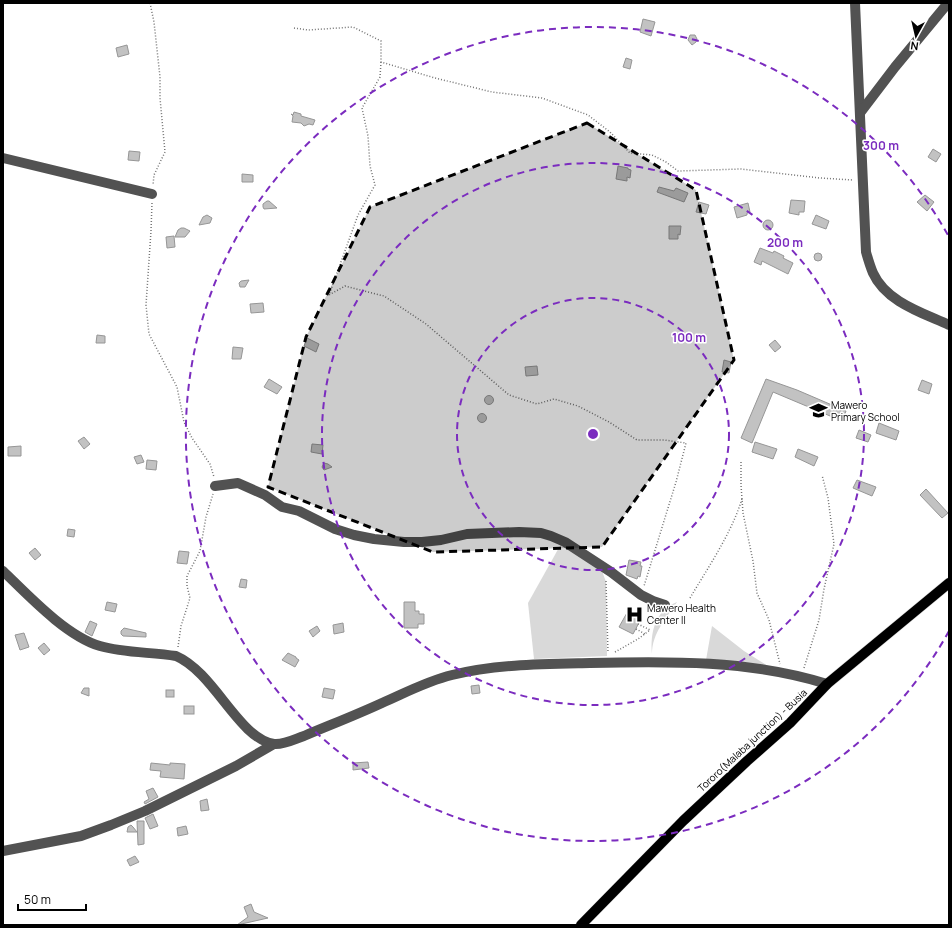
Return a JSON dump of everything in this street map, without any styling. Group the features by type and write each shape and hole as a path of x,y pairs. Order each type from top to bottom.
{"main road":[{"name":"Tororo(Malaba junction) - Busia","path":"581,925 683,822 747,761 790,723 827,684 949,582"}],"street":[{"path":"855,3 866,252 873,274 885,290 906,306 949,325"},
{"path":"860,113 895,66 948,3"},
{"path":"3,158 152,194"},
{"path":"215,486 238,483 265,495 282,507 299,511 335,529 374,539 422,542 441,540 467,534 519,532 541,533 565,542 602,566 641,595 665,605"},
{"path":"3,571 46,611 66,627 91,643 114,648 178,657 206,678 230,709 254,734 262,740 274,744"},
{"path":"3,851 81,836 111,825 145,811 236,766 274,744 283,743 304,736 429,682 451,675 498,667 548,664 599,662 692,663 783,673 827,684"}],"path":[{"path":"150,3 154,22 160,77 164,152 154,175 146,305 150,334 177,387 184,422 192,438 210,464 215,482 206,517 200,551 187,576 187,586 190,598 181,626 178,644 178,657"},
{"path":"294,28 308,30 353,28 381,41 380,78 362,108 368,136 370,166 375,185 358,215 329,295 345,286 384,296 426,324 509,395 537,404 554,399 578,406 609,422 637,440 664,440 686,443 676,482 641,595"},
{"path":"381,62 435,78 492,92 542,98 588,115 610,132 630,153 652,155 666,162 678,171 741,169 820,178 863,181"},
{"path":"742,462 742,498 757,593 769,620 783,673"},
{"path":"801,677 819,620 834,544 828,498 822,475"},
{"path":"690,598 737,516 742,498"},
{"path":"599,662 609,656 607,583 602,566"},
{"path":"615,652 650,630 638,624"},
{"path":"636,629 645,634"}],"highlighted area":[{"path":"587,123 696,190 734,360 602,547 433,552 268,487 306,337 370,207"}],"shaded area":[{"path":"561,544 601,568 606,582 607,656 534,659 528,603"},
{"path":"677,602 664,620 654,639 652,654 653,630 659,616"},
{"path":"712,626 744,651 773,669 706,660"}],"building":[{"path":"643,19 655,22 651,36 640,32"},
{"path":"690,35 695,35 697,39 692,45 688,40"},
{"path":"127,45 129,54 118,57 116,48"},
{"path":"626,58 632,60 630,69 623,67"},
{"path":"294,112 301,114 301,116 315,120 313,125 309,124 304,126 301,123 292,122 293,116 291,114 293,115"},
{"path":"933,149 941,154 936,162 928,157"},
{"path":"129,151 140,152 139,161 128,160"},
{"path":"618,166 631,170 630,178 627,177 627,181 616,179"},
{"path":"242,174 253,175 253,182 242,182"},
{"path":"659,187 674,191 676,188 688,193 684,202 657,192"},
{"path":"925,195 934,202 927,211 917,202"},
{"path":"791,200 805,201 804,212 799,212 799,215 789,213"},
{"path":"267,201 277,208 264,209 263,204"},
{"path":"699,202 709,205 706,214 696,212"},
{"path":"748,203 750,212 747,213 747,215 737,218 734,207"},
{"path":"207,215 212,218 210,223 199,225 203,217"},
{"path":"816,215 829,221 826,229 812,224"},
{"path":"768,220 773,225 768,230 763,225"},
{"path":"669,226 681,226 678,239 669,239"},
{"path":"181,228 190,231 185,237 175,237 178,230"},
{"path":"174,236 175,247 167,248 166,237"},
{"path":"760,248 773,253 774,251 793,263 788,274 762,261 761,265 754,262"},
{"path":"816,253 820,253 822,257 820,261 816,261 814,259 814,255"},
{"path":"249,280 245,287 240,287 239,283 241,281"},
{"path":"263,303 264,312 251,313 250,304"},
{"path":"97,335 105,336 105,343 96,343"},
{"path":"307,338 319,344 316,352 304,346"},
{"path":"775,340 781,347 775,352 769,345"},
{"path":"233,347 243,348 241,359 232,359"},
{"path":"724,360 731,362 729,373 722,372"},
{"path":"537,366 538,375 526,376 525,367"},
{"path":"269,379 282,387 277,394 264,387"},
{"path":"766,379 797,390 846,411 842,421 773,392 752,443 741,438"},
{"path":"922,380 932,384 929,394 918,390"},
{"path":"487,396 491,396 493,400 491,404 487,404 485,402 485,398"},
{"path":"482,413 487,418 482,423 477,418"},
{"path":"879,423 899,431 896,440 876,433"},
{"path":"859,430 871,435 868,442 856,438"},
{"path":"84,437 90,444 84,449 78,441"},
{"path":"755,442 777,449 773,459 752,452"},
{"path":"312,444 323,445 322,454 311,452"},
{"path":"21,446 21,456 8,456 8,447"},
{"path":"798,449 818,457 814,466 795,457"},
{"path":"141,455 144,462 137,464 134,457"},
{"path":"147,460 157,461 156,470 146,469"},
{"path":"324,463 332,467 324,470 322,467"},
{"path":"857,480 876,487 872,496 853,488"},
{"path":"926,489 948,513 942,518 920,495"},
{"path":"68,529 75,530 74,537 67,536"},
{"path":"35,548 41,555 35,560 29,553"},
{"path":"179,551 189,552 187,564 177,563"},
{"path":"629,560 641,562 640,566 642,566 640,577 638,576 637,579 626,575"},
{"path":"241,579 247,580 246,588 239,587"},
{"path":"107,602 117,604 115,612 105,610"},
{"path":"404,602 415,602 415,611 419,611 419,614 424,614 424,624 418,624 418,628 404,628"},
{"path":"628,611 641,619 633,634 619,627"},
{"path":"90,621 97,624 92,636 85,632"},
{"path":"343,623 344,632 334,634 333,625"},
{"path":"317,626 320,631 313,637 309,631"},
{"path":"124,628 146,633 146,637 123,636 121,631"},
{"path":"24,633 29,647 20,650 15,635"},
{"path":"44,643 50,650 44,655 38,648"},
{"path":"288,653 299,660 295,667 282,660"},
{"path":"479,685 480,693 472,694 471,686"},
{"path":"84,688 89,688 89,696 81,693"},
{"path":"324,688 335,690 333,699 322,697"},
{"path":"166,690 174,690 174,697 166,697"},
{"path":"184,706 194,706 194,714 184,714"},
{"path":"368,762 369,768 353,770 353,763"},
{"path":"151,763 170,765 170,763 185,764 184,779 160,777 161,771 150,770"},
{"path":"153,788 158,797 145,804 144,802 149,799 146,791"},
{"path":"207,799 209,810 201,811 200,801"},
{"path":"153,814 158,826 150,829 145,818"},
{"path":"137,821 144,821 144,844 138,845"},
{"path":"131,825 137,832 127,832 128,827"},
{"path":"186,826 188,834 178,836 177,828"},
{"path":"135,856 139,862 130,866 127,860"},
{"path":"251,904 254,912 268,918 237,925 248,917 244,907"}],"place":[{"name":"Mawero Primary School","path":"818,411"},
{"name":"Mawero Health Center II","path":"634,614"}]}
